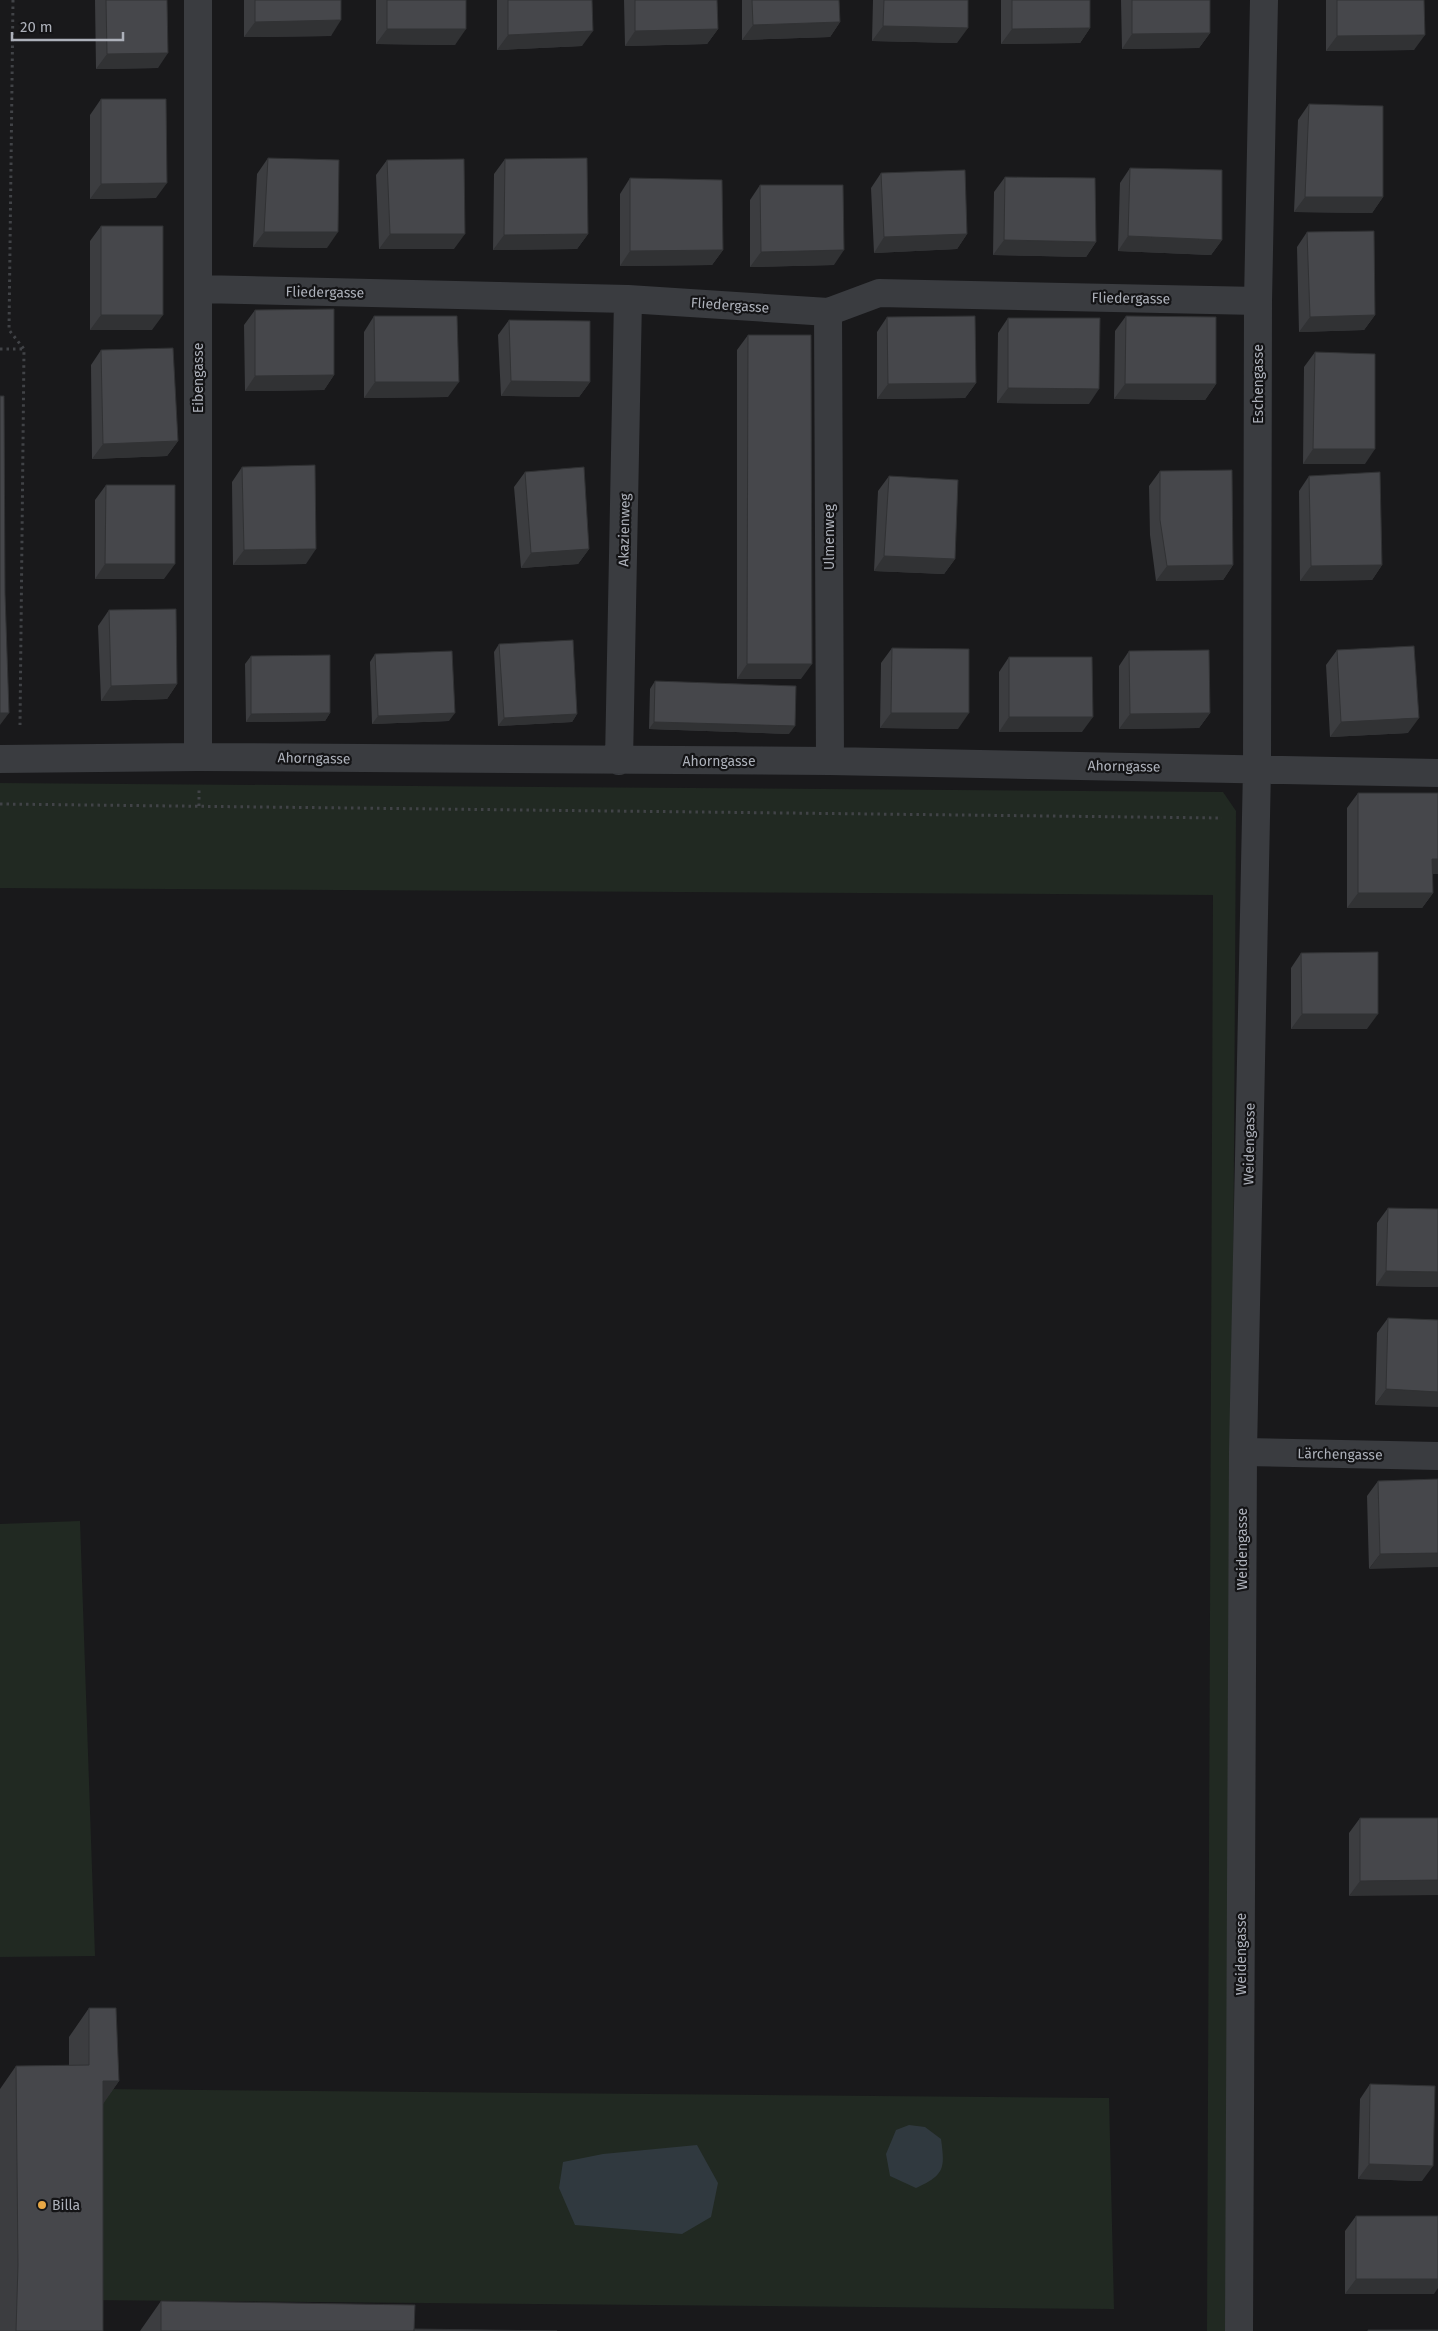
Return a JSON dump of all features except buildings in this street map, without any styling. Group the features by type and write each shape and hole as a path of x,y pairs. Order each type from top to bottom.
{"street":[{"name":"Eibengasse","path":"198,0 198,757"},
{"name":"Eschengasse","path":"1257,768 1258,301 1264,0"},
{"name":"Fliedergasse","path":"198,289 628,299 828,312 879,293 1258,301"},
{"name":"Akazienweg","path":"619,761 628,299"},
{"name":"Ulmenweg","path":"828,312 830,761"},
{"name":"Ahorngasse","path":"10,759 198,757 830,761 1438,773"},
{"name":"Weidengasse","path":"1240,2331 1243,1452 1257,768"},
{"name":"Lärchengasse","path":"1243,1452 1438,1456"}],"path":[{"path":"10,759 24,349 9,330 13,0"},
{"path":"0,349 24,349"},
{"path":"0,804 1255,818"}],"shaded area":[{"path":"0,783 1223,792 1236,811 1227,2331 1207,2331 1213,895 0,888"},
{"path":"80,1521 95,1956 0,1957 0,1524"},
{"path":"99,2089 1109,2098 1114,2309 83,2300"},
{"path":"909,2125 925,2127 941,2139 943,2157 941,2170 938,2174 933,2179 916,2188 890,2176 886,2154 896,2130"},
{"path":"697,2145 718,2183 711,2217 682,2234 575,2225 559,2188 563,2162 603,2154"}],"place":[{"name":"Billa","path":"42,2205"}]}
